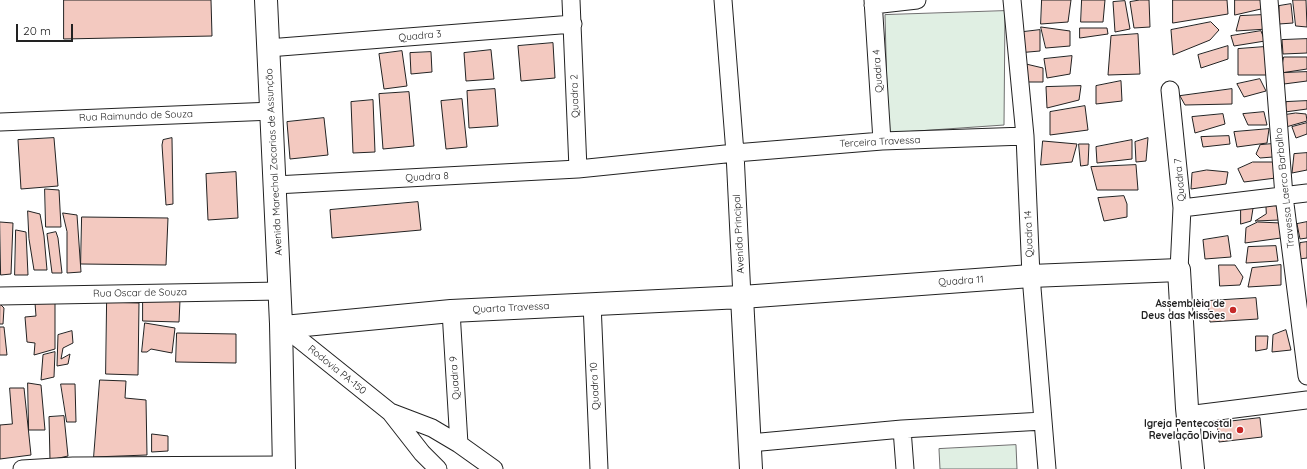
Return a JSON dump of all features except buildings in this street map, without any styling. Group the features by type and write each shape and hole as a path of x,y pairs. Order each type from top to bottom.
{"street":[{"name":"Avenida Marechal Zacarias de Assunção","path":"266,0 273,111 275,185 283,326 284,467"},
{"name":"Quadra 2","path":"571,0 578,168"},
{"name":"Avenida Principal","path":"723,0 735,153 751,469"},
{"path":"873,2 917,0"},
{"name":"Quadra 14","path":"1012,0 1025,136 1031,276 1047,469"},
{"name":"Travessa Laerco Barbalho","path":"1269,0 1284,196 1307,376"},
{"name":"Quadra 4","path":"873,2 882,141"},
{"name":"Quadra 3","path":"268,48 573,24"},
{"name":"Quadra 7","path":"1170,90 1182,208 1179,270"},
{"name":"Rua Raimundo de Souza","path":"0,122 273,111"},
{"name":"Terceira Travessa","path":"735,153 882,141 1025,136"},
{"path":"578,168 735,153"},
{"name":"Quadra 8","path":"275,185 578,168"},
{"path":"1182,208 1307,193"},
{"path":"1179,270 1187,415 1193,469"},
{"name":"Quadra 11","path":"742,297 1031,276 1179,270"},
{"name":"Rua Oscar de Souza","path":"0,296 280,291"},
{"name":"Quarta Travessa","path":"283,326 451,311 592,303 742,297"},
{"name":"Quadra 10","path":"592,303 599,469"},
{"name":"Quadra 9","path":"451,311 459,444"},
{"name":"Rodovia PA-150","path":"283,326 390,412 422,453 438,469"},
{"path":"1187,415 1307,400"},
{"name":"Rodovia PA-150","path":"390,412 432,428 459,444 494,469"},
{"path":"750,443 902,429 1044,421"},
{"path":"902,429 905,469"},
{"path":"22,469 73,466 284,467"}],"green space":[{"path":"1005,11 1004,125 888,133 885,15"},
{"path":"1016,445 1017,469 940,469 939,449"}],"place":[{"name":"Assemblèia de Deus das Missões","path":"1233,310"},
{"name":"Igreja Pentecostal Revelação Divina","path":"1240,430"}]}
